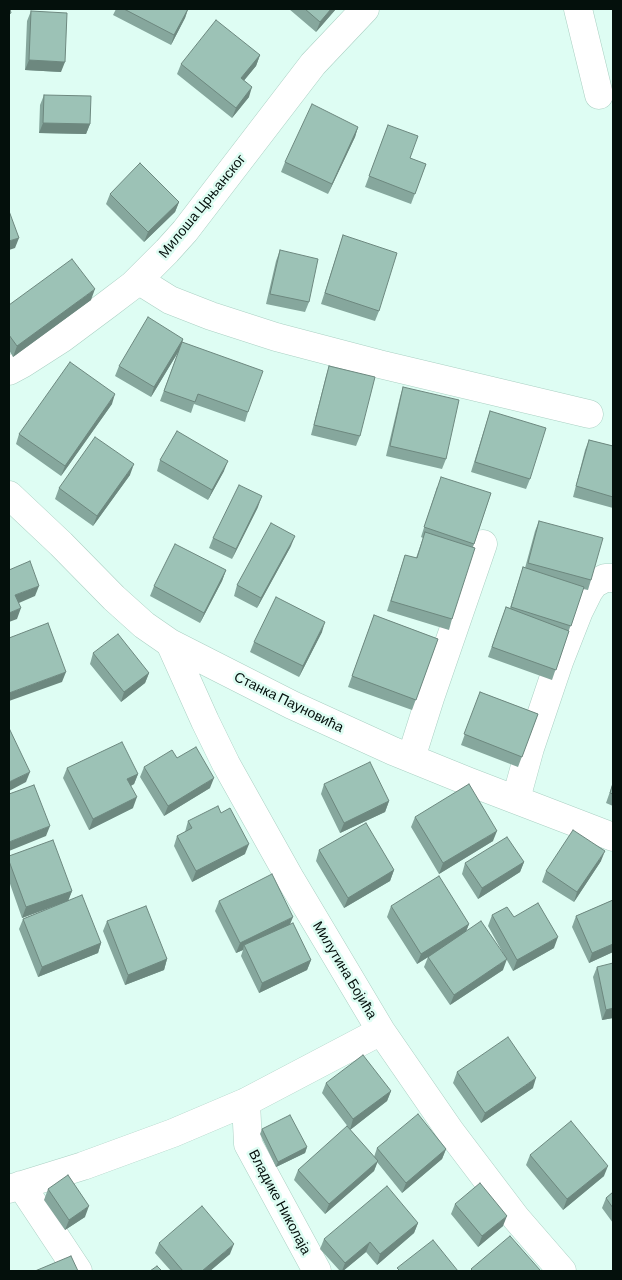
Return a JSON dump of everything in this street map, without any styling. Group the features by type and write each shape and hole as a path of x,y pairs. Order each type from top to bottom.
{"street":[{"name":"Милоша Црњанског","path":"9,370 22,364 61,339 108,304 138,280 167,251 185,231 313,64 365,9"},
{"path":"578,9 599,95"},
{"path":"138,280 170,300 211,316 276,337 589,414"},
{"name":"Станка Пауновића","path":"9,495 114,598 144,625 170,643 343,729 467,781 613,837"},
{"path":"411,758 483,544"},
{"path":"516,799 530,748 559,662 579,611 594,584 605,578 613,578"},
{"name":"Милутина Бојића","path":"170,643 201,714 226,764 291,880 381,1031 456,1139 516,1218 562,1271"},
{"path":"78,1271 15,1187 126,1151 246,1102 381,1031"},
{"name":"Владике Николаја","path":"246,1102 248,1144 317,1271"}],"building":[{"path":"124,9 188,9 174,35"},
{"path":"305,9 331,9 320,22"},
{"path":"31,11 67,13 65,62 29,60"},
{"path":"216,20 260,55 241,78 252,87 236,108 181,64"},
{"path":"44,95 91,96 90,124 43,123"},
{"path":"312,104 358,127 332,184 285,162"},
{"path":"388,125 418,136 410,158 426,164 415,194 369,176"},
{"path":"140,163 179,202 148,232 110,194"},
{"path":"9,211 19,238 9,241"},
{"path":"343,235 397,253 379,311 325,293"},
{"path":"280,250 318,259 309,302 270,294"},
{"path":"72,259 95,289 17,346 9,335 9,305"},
{"path":"148,317 183,339 154,387 119,366"},
{"path":"182,342 263,371 248,412 198,394 195,402 164,391"},
{"path":"70,362 115,394 65,466 19,434"},
{"path":"329,366 375,377 360,436 314,425"},
{"path":"403,387 459,400 446,459 390,446"},
{"path":"490,411 546,428 530,479 475,462"},
{"path":"177,431 228,461 212,490 160,460"},
{"path":"95,437 134,464 97,516 59,488"},
{"path":"589,440 613,446 613,497 576,486"},
{"path":"441,477 491,493 474,544 424,527"},
{"path":"239,485 262,496 236,549 213,538"},
{"path":"539,521 603,538 591,580 528,563"},
{"path":"271,523 295,536 261,598 237,585"},
{"path":"425,532 475,548 452,619 391,601 405,555 417,558"},
{"path":"175,544 226,570 204,613 154,586"},
{"path":"30,561 39,586 15,595 21,608 9,613 9,570"},
{"path":"523,567 584,587 571,626 511,607"},
{"path":"276,597 325,622 303,666 254,642"},
{"path":"506,607 569,631 556,670 492,647"},
{"path":"374,615 438,639 416,700 352,676"},
{"path":"48,623 66,672 9,693 9,638"},
{"path":"118,634 149,673 124,692 93,653"},
{"path":"480,692 538,714 522,757 464,734"},
{"path":"9,728 30,772 9,782"},
{"path":"122,742 138,774 127,779 137,797 93,819 67,768"},
{"path":"196,747 214,778 168,806 144,767 172,750 177,758"},
{"path":"370,762 389,801 344,823 324,784"},
{"path":"613,783 613,794 610,793"},
{"path":"469,784 497,831 443,863 415,817"},
{"path":"34,785 50,826 9,842 9,794"},
{"path":"218,806 221,813 230,808 249,844 196,871 177,836 192,828 188,821"},
{"path":"366,823 394,870 348,898 319,850"},
{"path":"573,830 605,851 577,892 546,871"},
{"path":"507,837 524,862 482,888 465,863"},
{"path":"53,840 72,891 26,907 9,861 9,856"},
{"path":"272,874 293,917 240,943 219,901"},
{"path":"439,876 469,924 421,954 391,906"},
{"path":"82,895 101,943 42,967 23,919"},
{"path":"613,900 613,944 592,953 576,916"},
{"path":"538,903 558,937 517,960 492,915 507,907 514,917"},
{"path":"146,906 167,959 128,975 107,921"},
{"path":"481,921 507,959 454,995 428,957"},
{"path":"293,923 311,960 262,983 244,945"},
{"path":"613,963 613,1008 606,1010 597,967"},
{"path":"508,1037 536,1078 485,1113 457,1072"},
{"path":"363,1055 391,1091 353,1119 326,1083"},
{"path":"418,1114 446,1149 406,1183 377,1148"},
{"path":"290,1115 307,1147 278,1162 262,1129"},
{"path":"571,1121 608,1166 567,1199 530,1155"},
{"path":"347,1126 378,1161 329,1204 298,1170"},
{"path":"68,1175 89,1206 69,1220 48,1189"},
{"path":"480,1183 507,1216 482,1236 455,1204"},
{"path":"387,1186 418,1223 380,1254 370,1242 345,1263 324,1239"},
{"path":"613,1192 613,1208 606,1198"},
{"path":"202,1206 234,1244 202,1271 183,1271 159,1243"},
{"path":"510,1236 539,1271 473,1271 471,1269"},
{"path":"433,1240 458,1271 400,1271 397,1268"},
{"path":"71,1256 78,1271 35,1271"},
{"path":"157,1266 162,1271 150,1271"}]}
